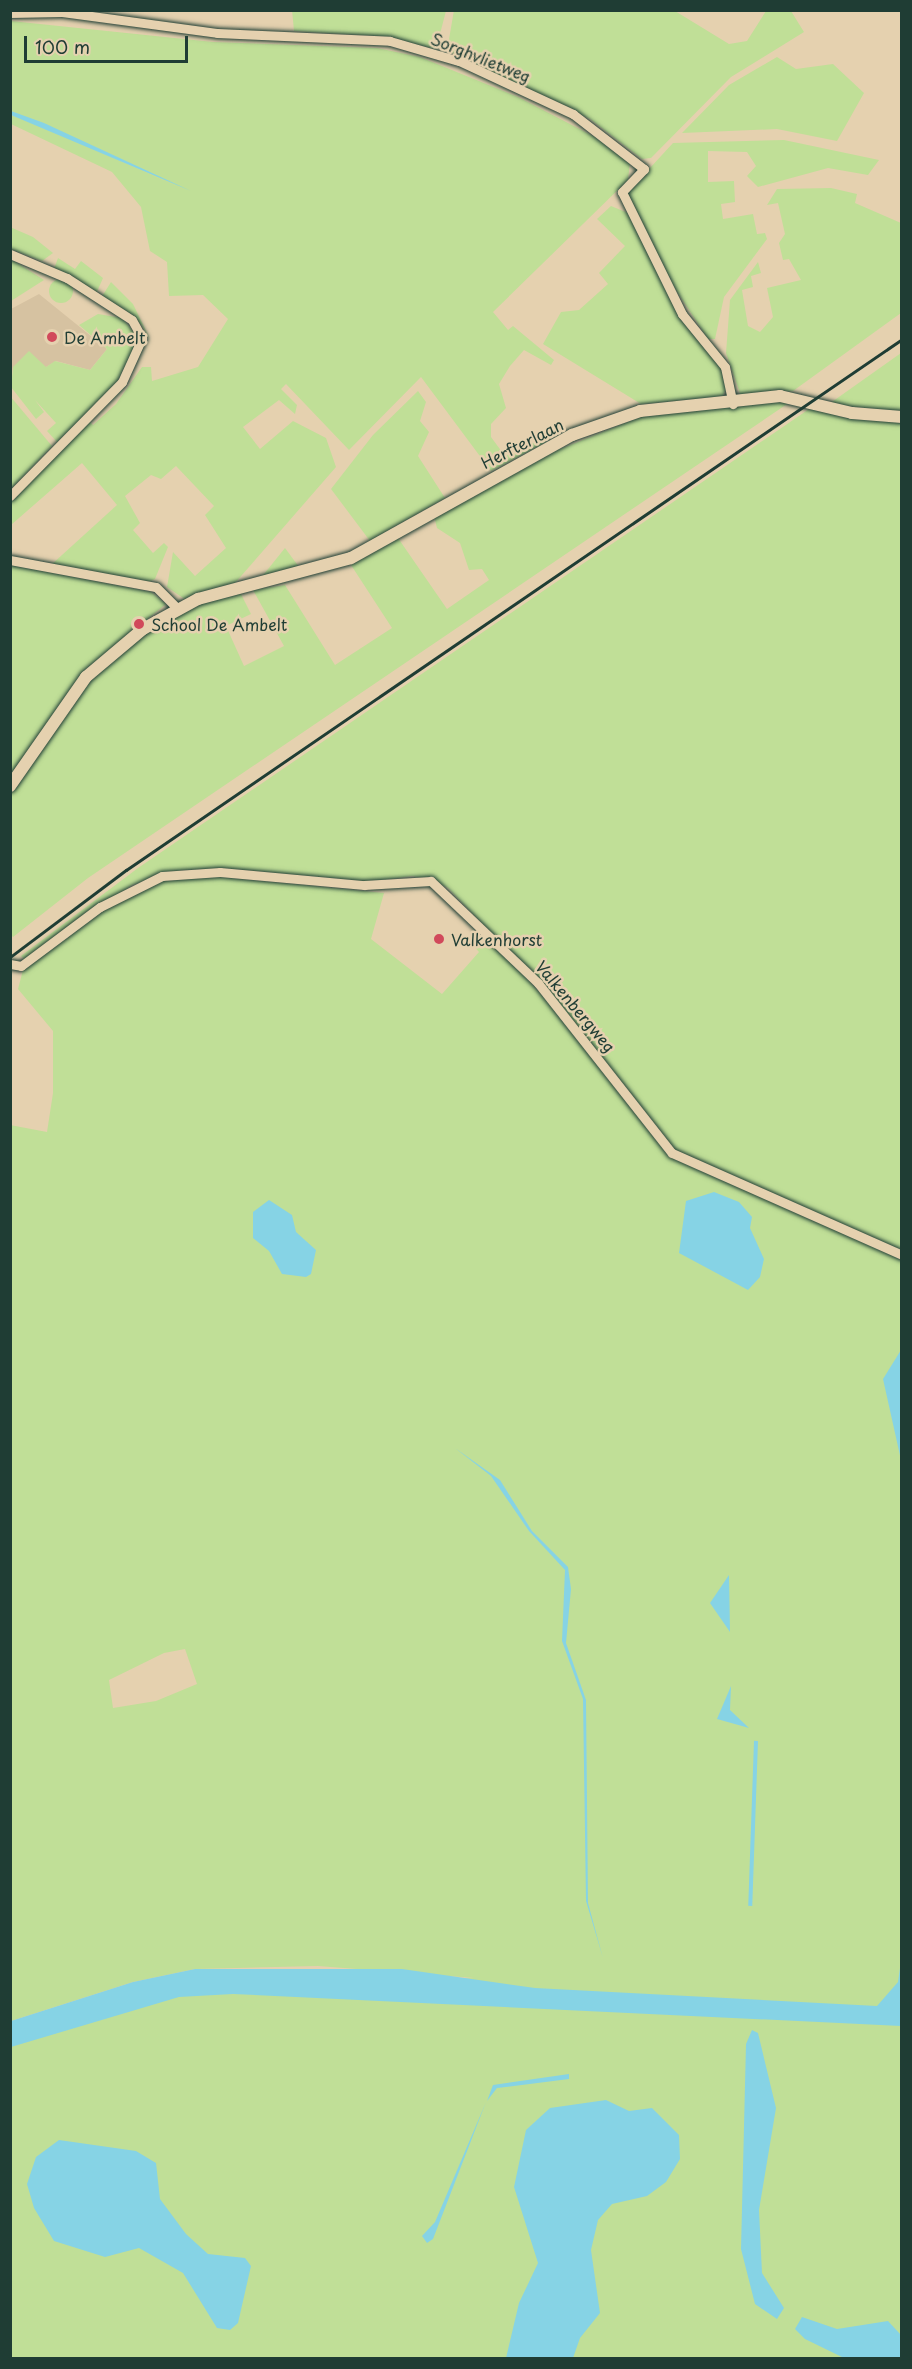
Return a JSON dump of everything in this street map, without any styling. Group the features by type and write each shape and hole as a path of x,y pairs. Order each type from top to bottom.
{"street":[{"name":"Sorghvlietweg","path":"10,13 62,12 217,33 390,41 459,61 573,114 644,169 622,192 682,314 725,367 733,404"},
{"path":"10,254 67,278 132,320 142,338 122,382 10,496"},
{"name":"Herfterlaan","path":"10,786 86,677 177,608 351,558 454,497 613,419 655,409 733,404 788,395 852,413 902,417"},
{"path":"10,560 156,587 177,608"},
{"name":"Valkenbergweg","path":"10,963 21,966 108,902 162,876 220,872 364,885 431,881 538,983 672,1153 902,1255"}],"shaded area":[{"name":"De Ambelt","path":"39,294 107,349 90,370 56,361 46,367 13,367 11,379 11,309"}],"green space":[{"path":"292,10 446,11 436,49 379,36 294,31"},
{"path":"454,10 675,11 729,44 747,41 766,11 791,11 804,32 731,77 651,158 642,159 590,119 447,51"},
{"path":"11,21 213,42 377,48 420,57 518,97 616,148 630,162 628,180 493,312 508,330 513,326 554,360 551,365 524,350 510,366 499,384 506,408 491,424 491,437 505,456 544,438 546,442 491,471 421,377 349,450 286,384 281,389 297,405 295,414 279,400 243,427 260,449 293,421 326,438 336,467 235,583 186,600 167,587 173,552 195,576 226,548 205,515 214,506 176,466 161,479 151,475 125,496 140,523 133,530 153,553 164,543 168,547 155,579 148,582 51,565 117,505 82,463 11,525 11,500 89,421 93,425 116,404 142,367 151,367 152,381 198,367 228,319 203,295 169,296 167,262 150,251 141,207 112,172 11,124 11,115 43,126 190,192 11,111"},
{"path":"777,57 796,69 833,64 864,93 837,141 777,129 682,133 729,85"},
{"path":"784,140 879,160 868,175 828,168 758,187 747,176 756,166 747,152 708,151 708,182 734,181 735,202 721,204 723,219 753,214 757,234 765,233 767,239 724,297 715,339 708,339 657,261 626,194 673,143"},
{"path":"831,188 857,194 855,203 901,223 901,313 793,391 741,396 726,353 730,300 758,262 761,273 751,276 753,287 742,290 748,326 760,332 773,317 767,288 801,280 789,259 783,260 779,243 785,234 778,203 767,205 777,189"},
{"path":"611,206 628,213 681,318 720,364 726,389 722,397 641,404 543,344 561,312 579,310 608,284 599,273 625,246 597,219"},
{"path":"10,227 33,237 53,253 42,261 11,249"},
{"path":"58,258 75,269 81,261 103,278 96,294 54,269"},
{"path":"11,259 44,280 10,301"},
{"path":"61,279 66,280 72,286 72,296 66,302 61,303 56,302 50,296 49,291 50,286 56,280"},
{"path":"111,282 133,304 150,339 142,325 101,298"},
{"path":"98,314 122,318 139,339 116,384 57,442 47,431 56,423 35,400 44,412 36,419 11,387 13,367 29,351 46,367 55,361 90,370 107,349 79,325"},
{"path":"901,353 901,412 829,404"},
{"path":"418,391 426,402 420,421 429,432 418,456 445,498 370,541 331,489 373,435"},
{"path":"10,396 52,446 10,490"},
{"path":"793,400 88,878 13,937 11,935 11,794 85,685 132,642 202,603 240,592 251,614 226,626 244,666 284,646 253,590 285,585 335,665 392,628 351,565 398,538 447,609 489,580 482,569 469,570 460,543 437,528 434,516 545,455 643,416"},
{"path":"812,407 841,417 901,422 901,1252 677,1153 559,1003 448,888 433,880 412,876 371,882 233,869 182,870 132,885 25,960 21,956 138,868"},
{"path":"285,548 302,571 260,579"},
{"path":"11,565 151,592 166,604 84,671 11,776"},
{"path":"201,875 384,893 371,939 442,994 479,952 472,944 485,932 578,1035 669,1154 901,1258 901,2358 11,2358 11,2036 197,1988 474,1978 318,1966 195,1969 133,1982 11,2021 10,1125 47,1132 53,1093 53,1031 18,989 23,970 102,910 161,880","holes":["185,1649 197,1684 156,1701 113,1708 109,1680 164,1653"]}],"water":[{"path":"11,111 44,123 191,191 11,115"},
{"path":"714,1192 739,1202 752,1217 750,1228 764,1259 760,1277 748,1290 679,1253 686,1201"},
{"path":"269,1200 292,1215 296,1232 316,1250 311,1274 306,1277 282,1274 269,1251 253,1238 253,1212"},
{"path":"901,1350 901,1460 883,1379"},
{"path":"455,1448 500,1480 532,1531 568,1567 571,1589 566,1643 586,1700 588,1903 603,1958 586,1901 583,1699 562,1641 565,1570 529,1531 491,1476"},
{"path":"729,1575 730,1632 710,1603"},
{"path":"731,1686 730,1710 749,1728 717,1719"},
{"path":"754,1741 758,1741 752,1906 748,1906"},
{"path":"901,1961 901,2026 233,1994 179,1997 11,2047 11,2021 133,1982 195,1969 402,1969 535,1988 877,2006 898,1982"},
{"path":"752,2030 758,2033 776,2108 759,2210 762,2273 784,2308 777,2319 755,2304 741,2249 746,2044"},
{"path":"569,2074 569,2079 497,2088 487,2101 493,2085"},
{"path":"606,2100 629,2111 652,2108 679,2135 680,2159 666,2182 647,2196 612,2204 598,2220 591,2250 600,2313 580,2338 573,2358 506,2358 519,2303 538,2263 514,2187 526,2130 550,2108"},
{"path":"486,2102 433,2239 427,2243 422,2236 435,2222"},
{"path":"59,2140 136,2151 156,2163 160,2199 186,2234 208,2254 245,2258 251,2266 238,2323 230,2330 217,2328 183,2273 139,2248 105,2257 54,2241 34,2208 27,2184 36,2157"},
{"path":"802,2317 837,2329 888,2321 901,2335 901,2358 844,2358 805,2339 795,2329"}],"railway":[{"path":"10,957 126,870 902,339"}],"place":[{"name":"De Ambelt","path":"52,337"},
{"name":"School De Ambelt","path":"139,624"},
{"name":"Valkenhorst","path":"439,939"}]}
